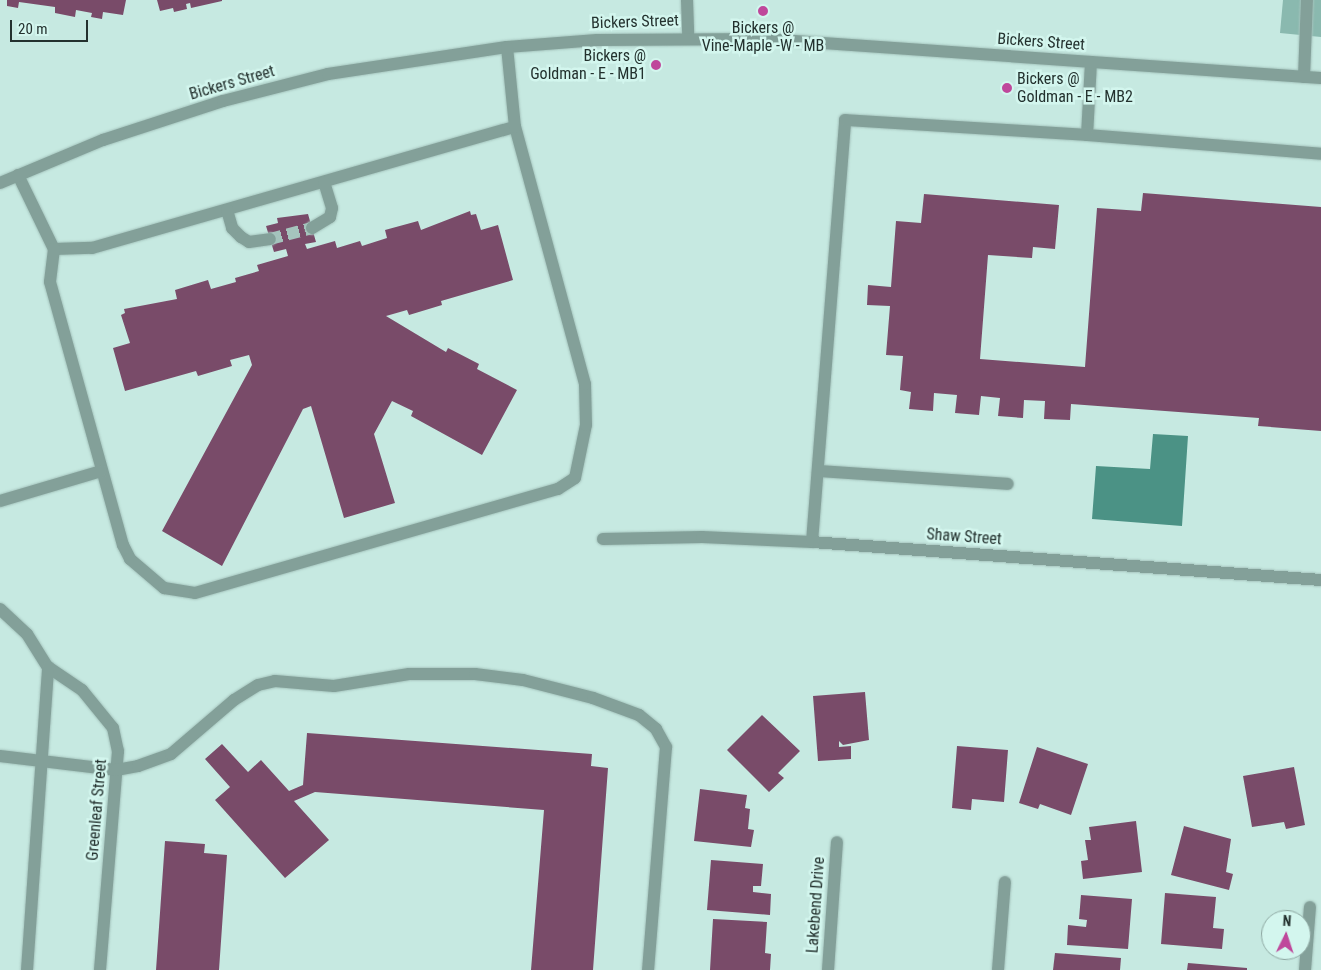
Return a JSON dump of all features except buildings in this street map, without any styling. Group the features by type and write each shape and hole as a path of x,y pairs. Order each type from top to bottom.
{"street":[{"path":"687,0 688,36"},
{"path":"1304,77 1307,0"},
{"name":"Bickers Street","path":"0,183 102,140 223,101 328,74 507,47 688,36 1321,78"},
{"path":"18,175 54,249 50,282 101,471 130,559 164,588 195,593 558,490 574,478 586,425 585,384 515,127 507,47"},
{"path":"1087,135 1091,62"},
{"path":"812,542 845,120 1087,135 1321,154"},
{"path":"54,249 92,248 515,127"},
{"path":"312,228 330,217 332,208 324,182"},
{"path":"227,210 232,228 241,237 249,242 270,239"},
{"path":"0,501 101,471"},
{"path":"818,471 1008,484"},
{"name":"Shaw Street","path":"603,539 702,537 812,542 1321,580"},
{"name":"Greenleaf Street","path":"0,610 27,634 48,667 82,690 113,728 118,750 100,970"},
{"path":"27,970 48,667"},
{"path":"0,756 116,770 172,754 234,700 258,685 275,682 334,686 409,674 475,674 554,687 639,715 656,729 666,747 648,970"},
{"name":"Lakebend Drive","path":"828,970 837,842"},
{"path":"998,970 1004,882"},
{"path":"1305,970 1310,907"}],"shaded area":[{"path":"1283,0 1321,0 1321,37 1280,33"},
{"path":"1153,434 1188,436 1182,526 1092,519 1096,466 1150,469"}],"tunnel":[{"path":"270,239 312,228"}],"place":[{"name":"Bickers @ Vine-Maple -W - MB","path":"763,11"},
{"name":"Bickers @ Goldman - E - MB1","path":"656,65"},
{"name":"Bickers @ Goldman - E - MB2","path":"1007,88"}]}
